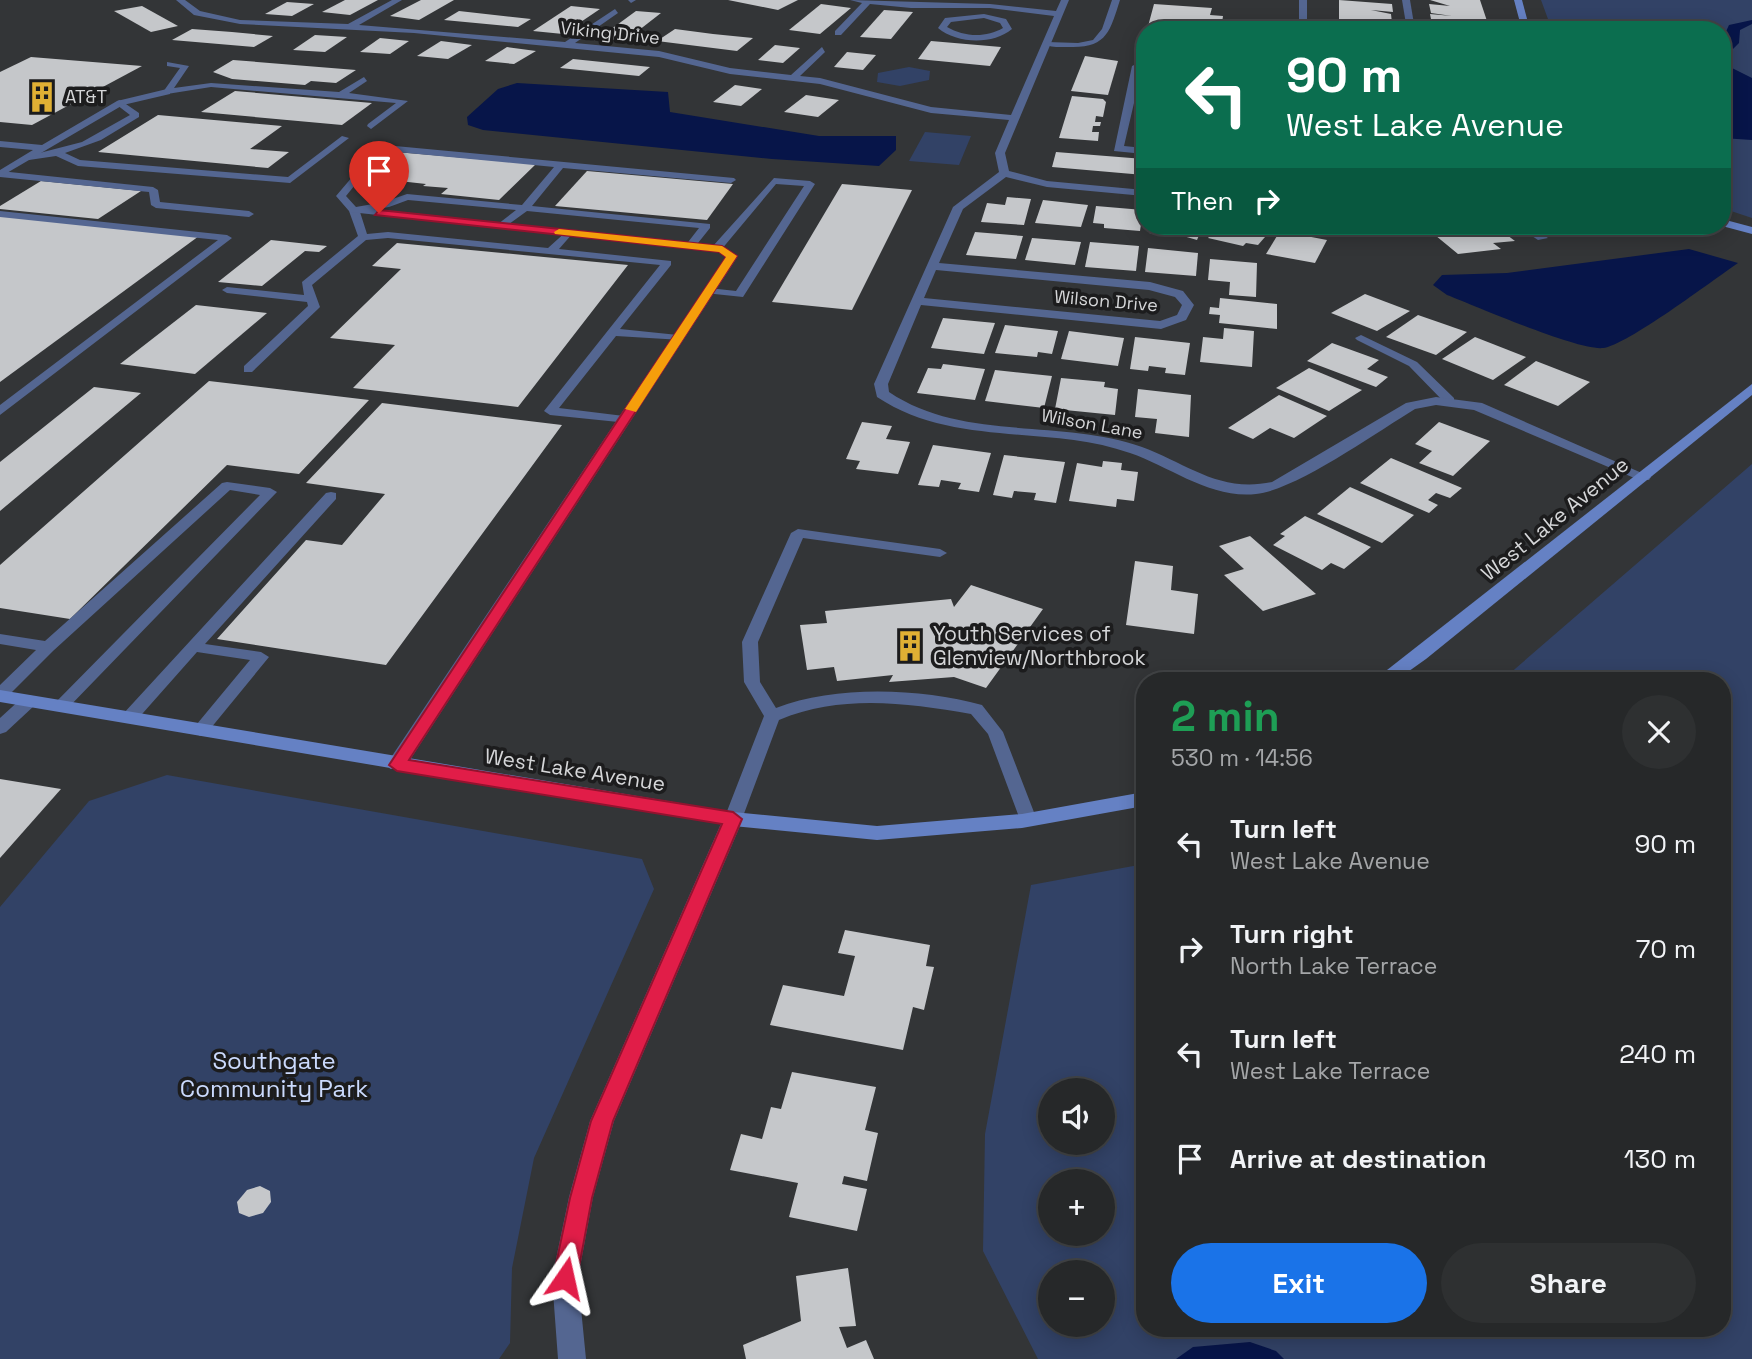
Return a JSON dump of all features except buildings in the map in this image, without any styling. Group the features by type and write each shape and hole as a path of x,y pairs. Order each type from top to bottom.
{"street":[{"name":"Viking Drive","path":"180,0 197,13 248,23 351,26 659,54 730,71 795,76 930,110 1015,118"},
{"path":"351,26 398,0"},
{"path":"854,0 990,6 1060,14"},
{"path":"1065,0 1000,153 1004,173 1047,184 1136,192"},
{"path":"1303,0 1305,21"},
{"path":"1406,0 1409,21"},
{"path":"1518,0 1524,21"},
{"path":"838,33 867,2"},
{"path":"984,16 990,6"},
{"path":"567,45 615,11"},
{"path":"984,16 1003,21 1008,29 982,37 957,35 942,28 948,20 957,17 984,16"},
{"path":"795,76 822,50"},
{"path":"1136,66 1118,149 1136,150"},
{"path":"0,174 120,103 167,92"},
{"path":"0,144 43,148"},
{"name":"Wilson Lane","path":"1004,173 958,207 881,384 882,394 892,403 927,417 1136,449 1205,484 1261,491 1277,485 1411,406 1450,401 1477,406 1644,477"},
{"path":"354,210 717,248 732,256 397,765"},
{"path":"1731,225 1752,231"},
{"path":"1537,235 1542,238"},
{"name":"Wilson Drive","path":"917,301 1161,325 1182,317 1188,305 1180,294 1150,286 932,266"},
{"name":"West Lake Avenue","path":"1395,672 1644,477 1752,388"},
{"name":"West Lake Avenue","path":"0,695 397,765 733,819 877,833 1028,820 1136,800"},
{"path":"0,729 29,701"},
{"path":"572,1359 565,1278 581,1198 602,1121 733,819"}],"lane":[{"path":"1047,44 1099,42 1105,36 1116,0"},
{"path":"167,92 185,66 170,64"},
{"path":"341,95 364,79"},
{"path":"167,92 211,85 404,101 371,126"},
{"path":"29,157 59,154 82,147 116,130 136,115 120,103"},
{"path":"59,154 78,163 290,180 345,138"},
{"path":"363,237 354,210 341,196 356,178 395,149 731,180"},
{"path":"502,226 525,208 561,165"},
{"path":"0,174 153,190 156,205 249,214"},
{"path":"709,291 739,295 810,184 774,181 717,248"},
{"path":"354,210 386,205 407,197 706,226 690,246"},
{"path":"0,214 227,238 0,411"},
{"path":"551,251 568,233"},
{"path":"248,369 314,307 306,284 363,237 388,235 667,263 550,411 624,420"},
{"path":"227,290 312,299"},
{"path":"613,332 678,338"},
{"path":"1361,338 1413,364 1450,401"},
{"path":"0,695 48,647 227,486 271,492 60,706"},
{"path":"129,718 331,496"},
{"path":"772,716 752,682 750,642 798,533 940,552"},
{"path":"0,639 48,647"},
{"path":"194,646 261,657 200,730"},
{"path":"733,819 772,716 809,701 842,697 897,698 976,709 995,732 1028,820"}],"green space":[{"path":"1541,0 1752,0 1752,218 1731,211 1731,21 1549,21"},
{"path":"909,67 930,71 929,80 900,86 877,82 878,73"},
{"path":"925,132 971,136 959,165 909,161"},
{"path":"1752,464 1752,1359 1038,1359 983,1251 985,1134 1031,885 1136,865 1136,1337 1731,1337 1731,672 1511,672"},
{"name":"Southgate Community Park","path":"167,775 642,859 654,889 534,1158 512,1268 510,1343 499,1359 0,1359 0,907 89,801"}],"shaded area":[{"path":"1752,20 1752,24 1740,30 1739,43 1731,51 1731,25"},
{"path":"1731,68 1752,78 1752,140 1731,139"},
{"path":"517,83 668,92 670,112 819,136 896,136 896,150 879,166 772,159 483,130 468,125 467,117 498,89"},
{"path":"1689,249 1738,263 1649,325 1603,348 1572,343 1526,327 1447,295 1433,285 1442,275 1507,273"},
{"path":"1250,1342 1276,1351 1284,1359 1176,1359 1193,1347"}],"slow traffic":[{"path":"559,232 722,249 732,256 632,409"}],"place":[{"name":"AT&T","path":"42,97"},
{"name":"Youth Services of Glenview/Northbrook","path":"910,646"}],"route":[{"path":"379,213 722,249 732,256 397,765 733,819 602,1121 581,1198 565,1278"}]}
